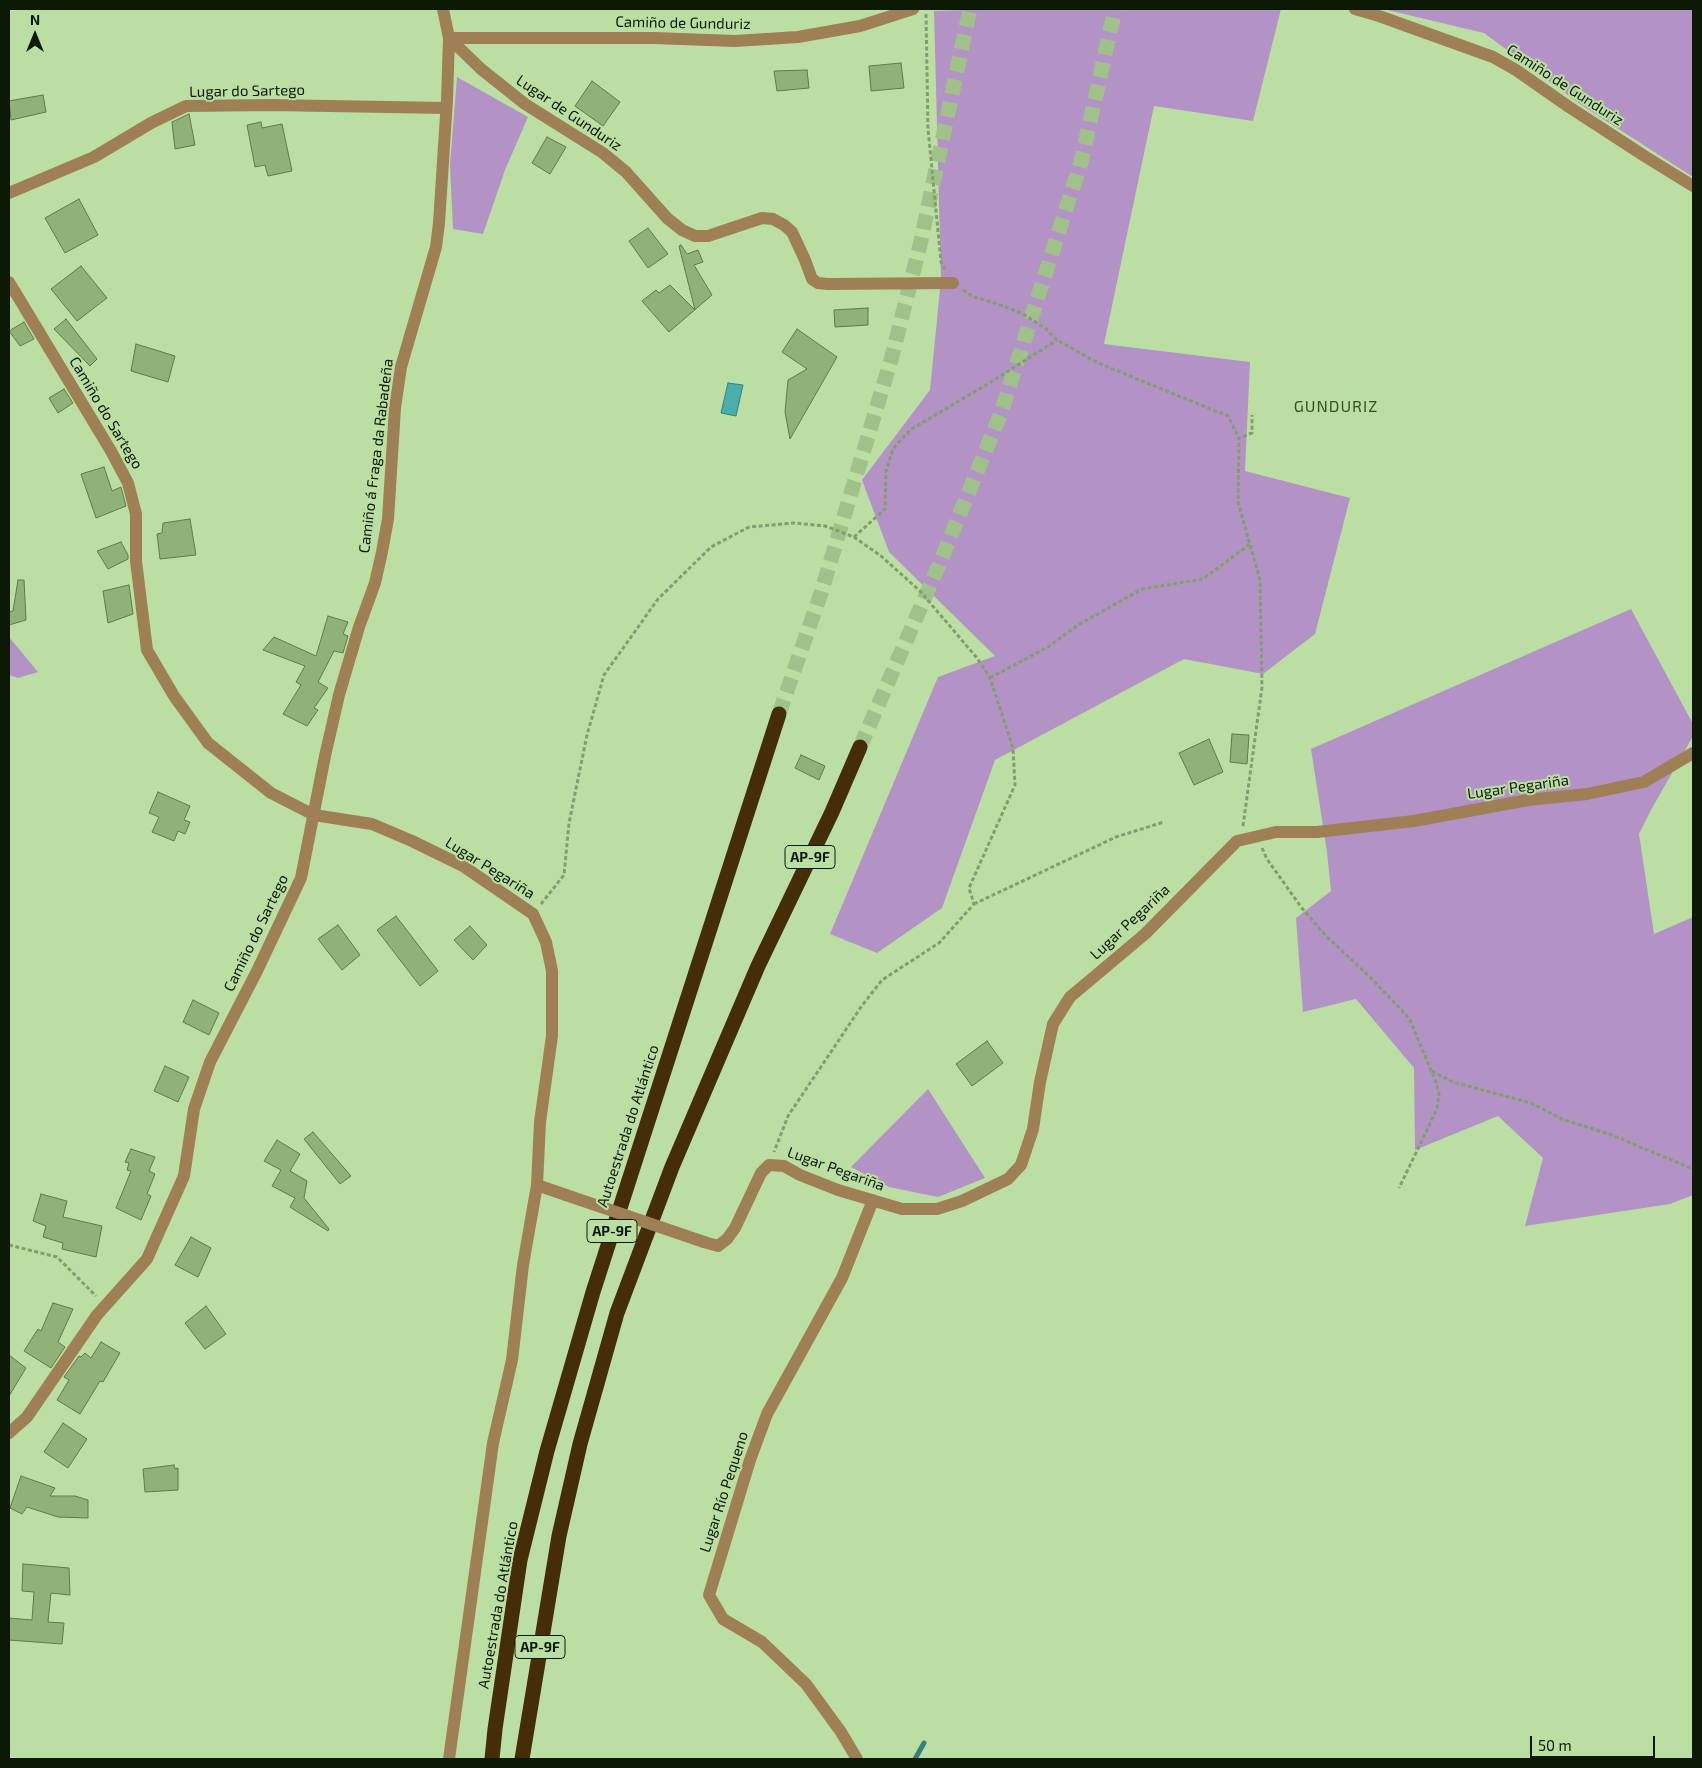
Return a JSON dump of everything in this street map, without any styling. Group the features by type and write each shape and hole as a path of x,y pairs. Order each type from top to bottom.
{"highway":[{"name":"Autoestrada do Atlántico","path":"492,1759 494,1728 520,1560 547,1451 593,1292 778,714"},
{"name":"AP-9F","path":"522,1759 559,1536 580,1444 617,1313 672,1166 695,1112 758,966 832,812 860,747"}],"street":[{"name":"Camiño á Fraga da Rabadeña","path":"314,815 339,696 359,627 375,583 382,552 388,519 395,408 401,367 436,247 446,108 448,38 443,9"},
{"name":"Camiño de Gunduriz","path":"448,38 762,40 798,37 860,26 913,9"},
{"name":"Camiño de Gunduriz","path":"1355,9 1494,57 1693,186"},
{"name":"Lugar de Gunduriz","path":"448,38 481,70 525,104 603,153 626,172 667,218 682,230 695,236 708,236 762,218 773,220 784,225 792,232 806,260 812,279 818,283 953,284"},
{"name":"Lugar do Sartego","path":"9,193 94,157 151,123 186,106 271,105 446,108"},
{"name":"Camiño do Sartego","path":"9,282 111,451 128,483 136,514 136,561 147,650 174,696 208,743 271,793 314,815 301,878 258,971 210,1062 194,1109 184,1176 147,1259 97,1315 27,1417 9,1433"},
{"name":"Lugar Pegariña","path":"314,815 372,824 412,841 463,866 533,914 546,942 552,971 552,1036 540,1122 537,1185 718,1246 727,1239 735,1228 760,1173 769,1165 784,1166 800,1175 838,1190 902,1208 937,1208 962,1201 1008,1179 1021,1165 1033,1129 1040,1082 1053,1024 1070,997 1145,934 1237,841 1276,832 1317,832 1414,821 1528,800 1587,794 1644,782 1693,753"},
{"path":"449,1759 493,1443 512,1360 523,1265 537,1185"},
{"name":"Lugar Río Pequeno","path":"857,1759 841,1732 806,1684 762,1642 723,1619 709,1595 750,1460 767,1414 842,1278 873,1200"}],"path":[{"path":"926,9 928,129 941,262 953,284 974,296 1023,314 1046,329 1057,340 1098,363 1228,416 1239,438 1238,502 1260,580 1262,687 1243,829 1237,841"},
{"path":"854,537 885,509 886,471 893,449 910,430 1057,340"},
{"path":"1239,438 1252,433 1252,415"},
{"path":"533,914 564,875 569,823 587,735 604,676 658,599 711,547 748,528 802,524 825,526 854,537 882,556 920,591 977,658 990,678 1012,748 1015,785 969,888 974,904"},
{"path":"990,678 1048,647 1078,624 1142,589 1203,579 1250,544"},
{"path":"769,1165 788,1116 861,1007 882,980 939,943 974,904 1116,836 1164,822"},
{"path":"1256,836 1267,859 1301,907 1326,936 1370,977 1409,1018 1432,1070 1439,1094 1437,1109 1399,1188"},
{"path":"1432,1070 1453,1082 1530,1102 1562,1120 1612,1134 1693,1169"},
{"path":"9,1245 57,1257 105,1305"}],"shaded area":[{"path":"991,9 1281,9 1253,121 1154,106 1104,344 1250,362 1245,471 1350,498 1315,634 1263,674 1184,659 995,760 942,908 877,953 830,934 938,677 995,656 889,552 862,480 930,390 941,279 934,11"},
{"path":"1383,9 1693,9 1693,177 1580,104 1484,33"},
{"path":"457,77 528,117 505,170 483,234 453,229 450,165"},
{"path":"1631,609 1693,724 1693,736 1639,834 1654,934 1693,917 1693,1195 1670,1204 1525,1226 1543,1158 1498,1116 1415,1150 1414,1068 1356,999 1303,1012 1296,918 1331,891 1311,749"},
{"path":"9,637 38,672 18,678 9,675"},
{"path":"928,1089 985,1178 938,1197 889,1187 851,1167"}],"water":[{"path":"728,383 743,385 736,416 721,413"}],"building":[{"path":"901,63 904,88 871,91 869,66"},
{"path":"807,70 809,88 777,91 774,71"},
{"path":"592,81 620,102 603,126 575,106"},
{"path":"43,95 46,112 11,120 9,101"},
{"path":"189,114 195,145 175,149 172,122"},
{"path":"261,122 262,128 282,124 292,171 268,176 265,165 255,167 247,125"},
{"path":"547,137 566,147 550,174 532,163"},
{"path":"79,199 98,235 65,253 45,218"},
{"path":"648,228 668,254 648,268 629,241"},
{"path":"681,245 687,254 698,250 703,262 694,265 712,295 695,310 679,246"},
{"path":"81,266 107,298 77,321 51,289"},
{"path":"670,285 695,310 669,332 642,301 656,290 659,293"},
{"path":"868,308 868,325 835,327 834,310"},
{"path":"66,319 97,359 90,366 54,329"},
{"path":"24,322 34,339 20,346 9,331"},
{"path":"797,329 837,357 790,439 785,412 788,380 807,369 782,352"},
{"path":"136,344 175,356 168,382 131,371"},
{"path":"64,389 73,403 58,413 49,398"},
{"path":"104,467 112,491 121,487 126,506 96,518 81,474"},
{"path":"190,519 196,555 160,559 157,534 162,533 163,523"},
{"path":"121,542 128,555 128,559 108,569 97,551"},
{"path":"18,580 24,580 26,620 9,625 9,612 13,611"},
{"path":"129,585 133,614 108,623 103,591"},
{"path":"328,616 348,622 343,634 348,636 343,653 334,651 318,682 328,688 314,708 318,710 307,726 283,714 301,685 296,682 305,666 263,650 274,637 316,656"},
{"path":"1232,734 1249,735 1247,764 1230,762"},
{"path":"1209,739 1223,772 1194,785 1179,753"},
{"path":"801,755 825,766 819,780 795,768"},
{"path":"158,792 190,806 184,820 190,822 185,834 178,831 174,841 152,832 159,817 149,813"},
{"path":"396,916 438,971 420,986 377,930"},
{"path":"338,925 360,955 342,970 318,939"},
{"path":"470,926 487,945 473,960 454,940"},
{"path":"193,1000 219,1013 209,1035 183,1022"},
{"path":"987,1041 1003,1063 972,1086 956,1064"},
{"path":"165,1066 189,1077 178,1102 154,1091"},
{"path":"313,1132 351,1176 340,1184 304,1139"},
{"path":"277,1140 300,1154 290,1171 307,1181 304,1198 329,1229 328,1231 290,1207 295,1198 272,1186 281,1170 264,1161"},
{"path":"131,1149 155,1157 149,1171 155,1174 147,1194 151,1196 141,1220 116,1208 131,1171 127,1170 129,1163 125,1162"},
{"path":"41,1194 67,1201 63,1217 102,1226 96,1257 62,1249 63,1243 43,1237 46,1226 33,1221"},
{"path":"191,1237 211,1248 198,1277 175,1265"},
{"path":"53,1303 73,1309 58,1342 65,1347 51,1368 24,1351 38,1329 41,1331"},
{"path":"206,1306 226,1334 205,1349 185,1323"},
{"path":"101,1342 120,1353 103,1382 100,1381 80,1414 57,1400 69,1380 64,1377 79,1356 81,1357 85,1353 91,1358"},
{"path":"9,1355 26,1368 9,1396"},
{"path":"63,1423 87,1439 68,1468 44,1452"},
{"path":"174,1465 175,1469 178,1468 178,1490 145,1492 143,1469"},
{"path":"21,1476 55,1488 50,1496 75,1496 88,1500 88,1518 58,1517 27,1507 22,1514 10,1508"},
{"path":"23,1564 69,1568 70,1595 51,1593 48,1622 64,1623 62,1644 9,1640 9,1618 32,1620 34,1592 22,1591"}],"waterway":[{"path":"915,1759 924,1743"}],"tunnel":[{"path":"779,714 821,593 891,360 920,245 970,9"},
{"path":"860,747 939,565 1001,413 1081,162 1115,9"}],"district":[{"name":"GUNDURIZ","path":"1336,407"}]}
